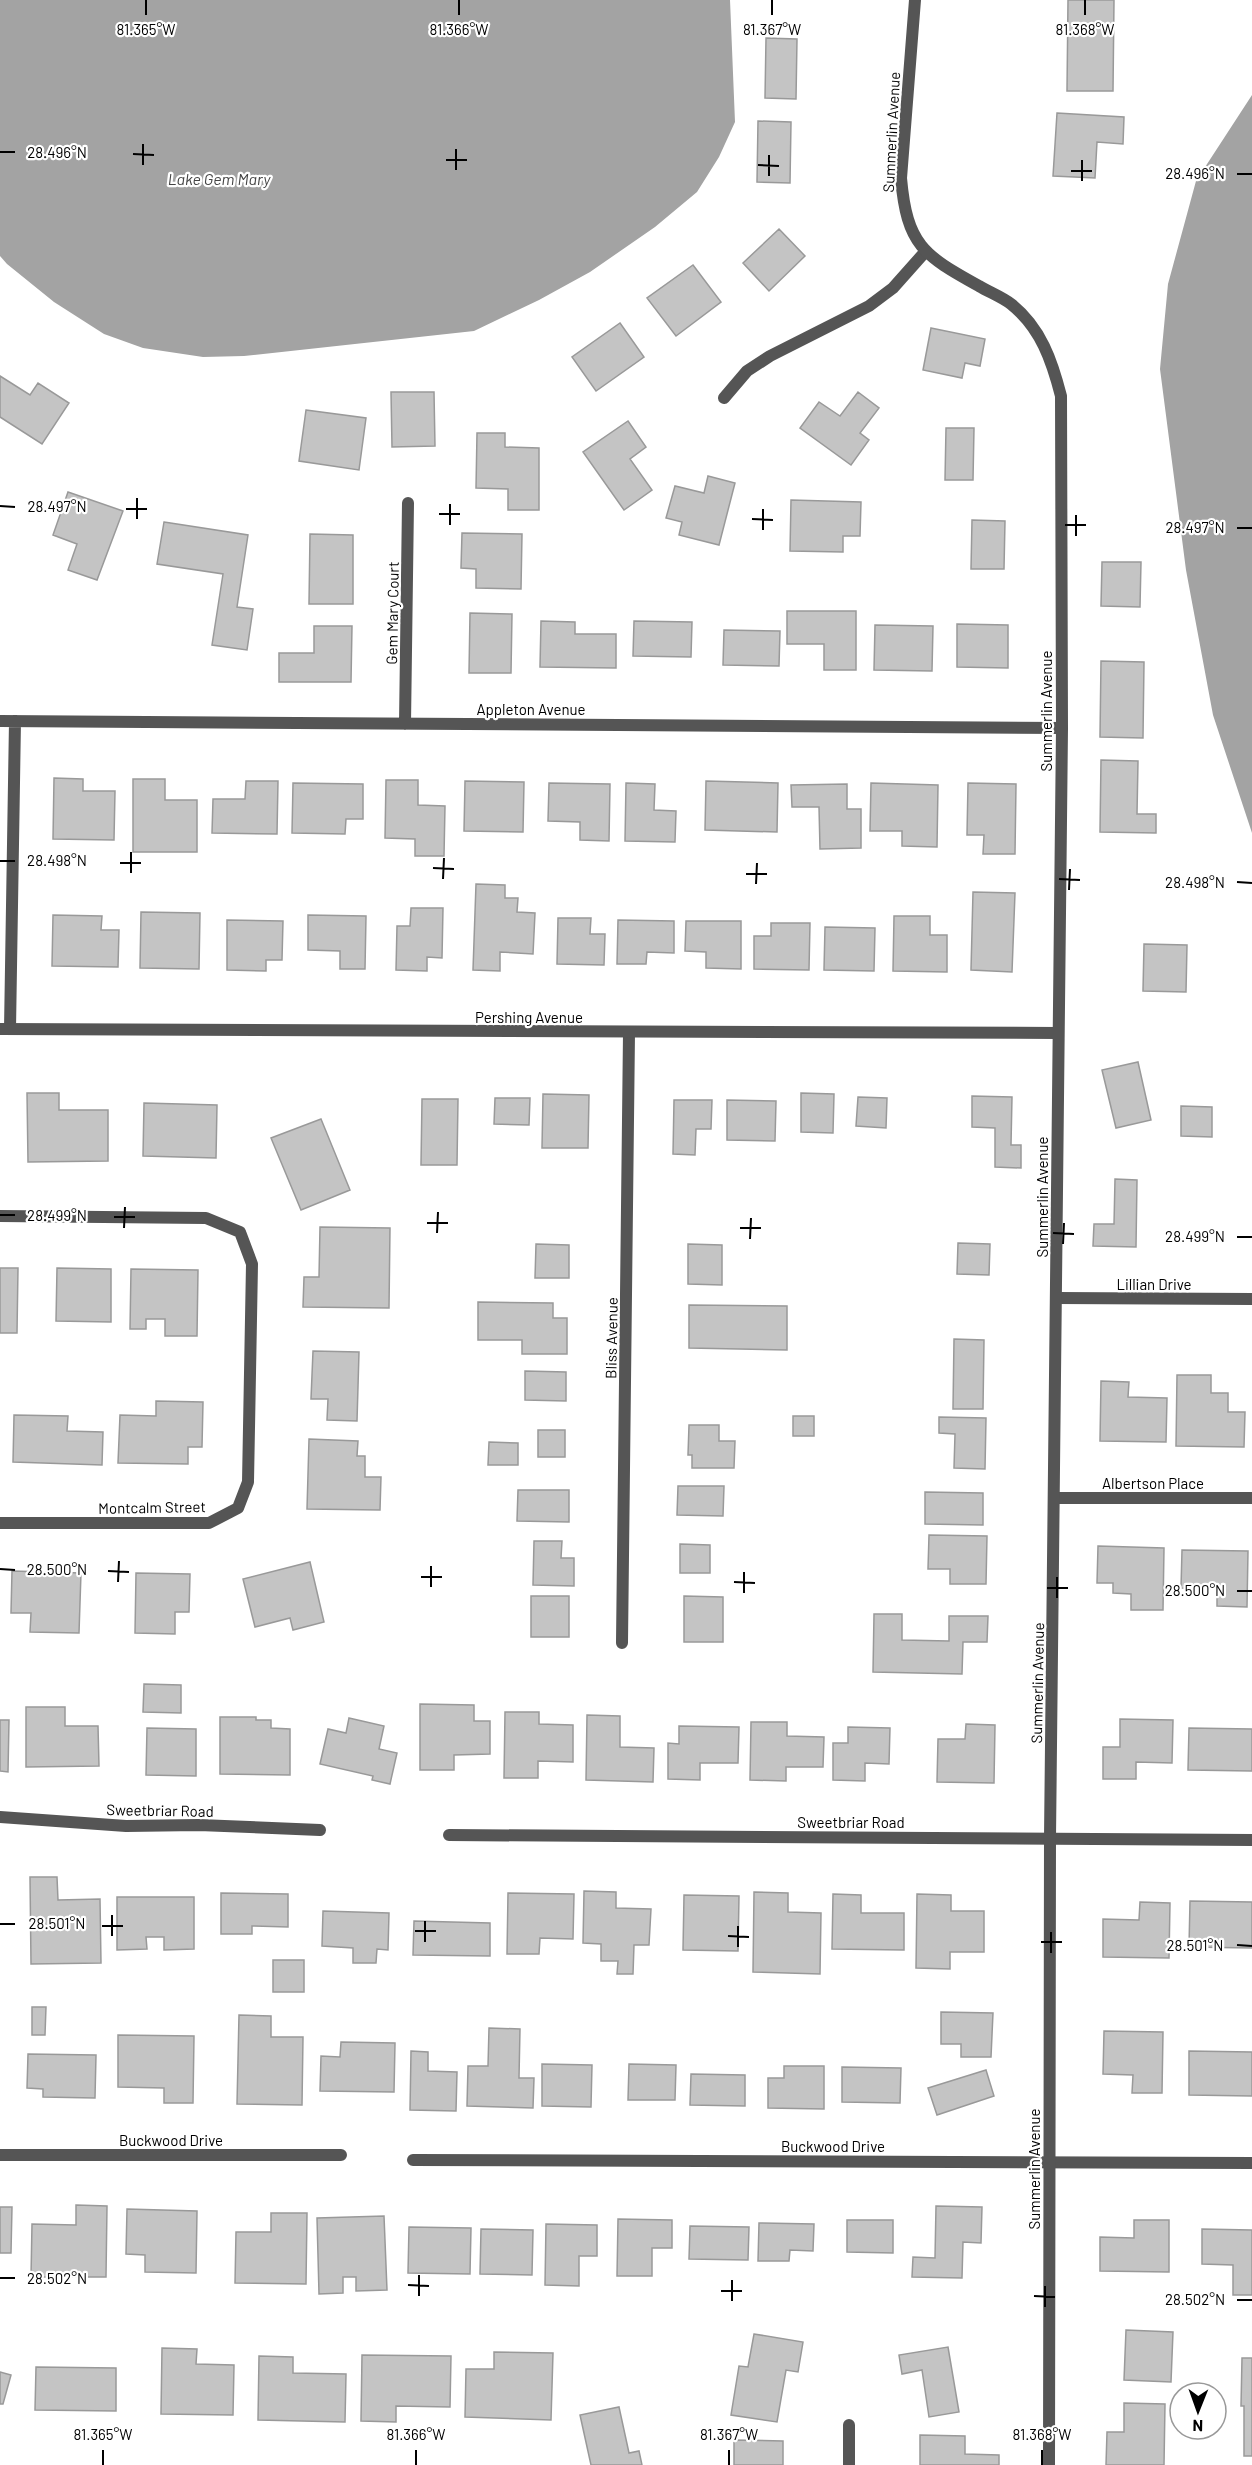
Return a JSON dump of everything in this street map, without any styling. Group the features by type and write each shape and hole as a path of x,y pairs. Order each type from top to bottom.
{"street":[{"name":"Summerlin Avenue","path":"915,0 901,178 903,207 911,232 925,252 943,266 1011,304 1035,328 1047,348 1061,396 1062,728 1050,1838 1049,2465"},
{"path":"724,398 747,370 869,306 893,288 925,252"},
{"name":"Gem Mary Court","path":"405,724 408,503"},
{"name":"Appleton Avenue","path":"0,721 1062,728"},
{"path":"5,1029 15,721"},
{"name":"Pershing Avenue","path":"5,1029 1058,1033"},
{"name":"Bliss Avenue","path":"622,1643 629,1033"},
{"name":"Montcalm Street","path":"0,1216 206,1218 240,1232 252,1264 248,1482 238,1508 209,1523 0,1522"},
{"name":"Lillian Drive","path":"1057,1298 1252,1299"},
{"name":"Albertson Place","path":"1054,1498 1252,1498"},
{"name":"Sweetbriar Road","path":"0,1817 126,1826 199,1825 320,1830"},
{"name":"Sweetbriar Road","path":"449,1835 1252,1840"},
{"name":"Buckwood Drive","path":"0,2155 341,2156"},
{"name":"Buckwood Drive","path":"413,2160 1252,2163"},
{"path":"849,2426 849,2465"}],"water":[{"name":"Lake Gem Mary","path":"0,0 730,0 735,122 719,157 697,192 655,227 590,272 539,300 474,331 244,356 203,357 143,348 104,334 54,302 0,256"},
{"path":"1252,95 1252,833 1213,715 1186,570 1160,369 1168,284 1196,181"}],"building":[{"path":"1068,0 1114,0 1113,91 1067,91"},
{"path":"766,38 797,39 796,99 765,98"},
{"path":"1057,113 1124,117 1123,144 1097,142 1095,178 1053,176"},
{"path":"758,121 791,122 790,183 757,182"},
{"path":"779,229 805,256 769,291 743,263"},
{"path":"693,265 721,302 676,336 647,298"},
{"path":"620,323 644,357 596,391 572,357"},
{"path":"931,328 985,339 980,366 965,363 962,378 923,370"},
{"path":"0,376 30,395 38,383 69,403 42,444 0,417"},
{"path":"391,392 434,392 435,446 392,447"},
{"path":"858,392 879,408 860,433 869,440 851,465 800,428 819,402 840,416"},
{"path":"306,410 366,418 359,470 299,461"},
{"path":"628,421 646,447 630,459 652,490 624,510 583,452"},
{"path":"946,428 974,428 973,480 945,480"},
{"path":"477,433 505,433 505,447 539,448 539,510 508,510 508,489 476,488"},
{"path":"708,476 735,483 719,545 679,535 682,522 666,518 675,486 704,493"},
{"path":"68,492 123,511 97,580 68,570 77,544 53,535"},
{"path":"791,500 861,502 860,536 843,536 843,552 790,551"},
{"path":"972,520 1005,521 1004,569 971,569"},
{"path":"164,522 248,535 237,607 253,609 247,650 212,645 223,574 157,564"},
{"path":"462,533 522,534 521,589 476,588 476,569 461,568"},
{"path":"310,534 353,535 353,604 309,604"},
{"path":"1102,562 1141,562 1140,607 1101,606"},
{"path":"787,611 856,611 856,670 824,670 824,644 787,644"},
{"path":"470,613 512,614 511,673 469,673"},
{"path":"541,621 575,622 575,634 616,634 616,668 540,667"},
{"path":"634,621 692,622 691,657 633,656"},
{"path":"957,624 1008,625 1008,668 957,667"},
{"path":"875,625 933,626 932,671 874,670"},
{"path":"314,626 352,626 351,682 279,682 279,653 314,653"},
{"path":"724,630 780,631 779,666 723,665"},
{"path":"1101,661 1144,662 1143,738 1100,737"},
{"path":"1101,760 1138,761 1137,814 1156,814 1156,833 1100,832"},
{"path":"54,778 83,779 83,791 115,791 114,840 53,839"},
{"path":"133,779 165,779 165,800 197,800 197,852 133,852"},
{"path":"386,780 418,780 418,805 445,806 444,856 415,856 415,839 385,838"},
{"path":"246,781 278,781 277,834 212,833 213,799 245,799"},
{"path":"465,781 524,782 523,832 464,831"},
{"path":"706,781 778,783 777,832 705,830"},
{"path":"293,783 363,784 363,819 346,819 345,834 292,833"},
{"path":"549,783 610,784 609,841 580,840 580,822 548,821"},
{"path":"626,783 655,784 654,810 676,811 675,842 625,841"},
{"path":"871,783 938,785 937,847 902,846 902,831 870,831"},
{"path":"968,783 1016,784 1015,854 983,854 984,835 967,835"},
{"path":"847,784 847,809 861,809 861,848 820,849 819,807 792,807 791,785"},
{"path":"476,884 505,885 505,898 518,898 517,912 535,913 533,954 500,952 500,971 473,970"},
{"path":"973,892 1015,893 1012,972 971,970"},
{"path":"411,908 443,908 442,958 427,957 427,971 396,970 397,926 410,926"},
{"path":"141,912 200,913 199,969 140,968"},
{"path":"53,915 102,916 101,930 119,930 118,967 52,966"},
{"path":"308,915 366,916 365,969 340,969 340,951 308,950"},
{"path":"894,916 930,916 930,935 947,935 947,972 893,971"},
{"path":"558,918 591,918 590,934 605,934 604,965 557,964"},
{"path":"227,920 283,921 282,960 266,960 266,971 227,970"},
{"path":"618,920 674,921 674,953 647,952 646,964 617,964"},
{"path":"686,921 741,921 741,969 706,968 706,952 685,951"},
{"path":"771,923 810,923 809,970 754,969 754,936 771,936"},
{"path":"825,927 875,928 874,971 824,970"},
{"path":"1144,944 1187,945 1186,992 1143,991"},
{"path":"1138,1062 1151,1120 1116,1128 1102,1070"},
{"path":"27,1093 59,1093 59,1110 108,1110 108,1161 28,1162"},
{"path":"801,1093 834,1094 833,1133 801,1132"},
{"path":"543,1094 589,1095 588,1148 542,1148"},
{"path":"972,1096 1012,1097 1011,1145 1021,1145 1021,1168 995,1167 995,1128 972,1127"},
{"path":"858,1097 887,1098 886,1128 856,1126"},
{"path":"495,1098 530,1098 529,1125 494,1124"},
{"path":"422,1099 458,1099 457,1165 421,1165"},
{"path":"674,1100 712,1100 711,1129 696,1129 695,1155 673,1154"},
{"path":"727,1100 776,1101 775,1141 727,1140"},
{"path":"144,1103 217,1105 216,1158 143,1156"},
{"path":"1181,1106 1212,1107 1212,1137 1181,1136"},
{"path":"321,1119 350,1190 301,1210 271,1138"},
{"path":"1115,1179 1137,1180 1136,1247 1093,1246 1094,1224 1114,1224"},
{"path":"320,1227 390,1228 389,1308 303,1307 304,1277 319,1277"},
{"path":"958,1243 990,1244 989,1275 957,1274"},
{"path":"536,1244 569,1245 569,1278 535,1278"},
{"path":"688,1244 722,1245 722,1285 688,1284"},
{"path":"0,1268 18,1268 17,1333 0,1333"},
{"path":"57,1268 111,1269 111,1322 56,1321"},
{"path":"131,1269 198,1270 197,1336 165,1336 165,1319 146,1319 146,1329 130,1329"},
{"path":"478,1302 553,1303 553,1318 567,1318 567,1354 522,1354 522,1340 478,1340"},
{"path":"689,1305 787,1306 787,1350 689,1348"},
{"path":"954,1339 984,1340 983,1409 953,1409"},
{"path":"313,1351 359,1352 357,1421 327,1420 328,1399 311,1399"},
{"path":"525,1371 566,1372 566,1401 525,1400"},
{"path":"1177,1375 1211,1375 1211,1393 1228,1393 1228,1412 1245,1412 1244,1447 1176,1446"},
{"path":"1101,1381 1129,1382 1128,1397 1167,1398 1166,1442 1100,1441"},
{"path":"156,1401 203,1402 202,1447 188,1447 188,1464 118,1463 120,1415 156,1416"},
{"path":"14,1415 68,1416 67,1431 103,1432 102,1465 13,1462"},
{"path":"793,1416 814,1416 814,1436 793,1436"},
{"path":"939,1417 986,1418 985,1469 954,1468 955,1434 939,1433"},
{"path":"689,1425 719,1425 719,1441 735,1441 734,1468 692,1468 692,1455 688,1455"},
{"path":"538,1430 565,1430 565,1457 538,1457"},
{"path":"309,1439 358,1441 357,1456 365,1456 365,1477 381,1477 380,1510 307,1509"},
{"path":"489,1442 518,1443 518,1465 488,1465"},
{"path":"678,1486 724,1486 723,1516 677,1515"},
{"path":"518,1490 569,1490 569,1522 517,1521"},
{"path":"925,1492 983,1493 983,1525 925,1524"},
{"path":"929,1535 987,1536 986,1584 950,1584 950,1569 928,1569"},
{"path":"534,1541 562,1541 561,1558 574,1558 574,1586 533,1585"},
{"path":"680,1544 710,1545 710,1573 680,1573"},
{"path":"1098,1546 1164,1548 1163,1610 1131,1610 1131,1594 1113,1593 1113,1583 1097,1583"},
{"path":"1182,1550 1248,1551 1247,1607 1217,1606 1217,1589 1181,1588"},
{"path":"310,1562 324,1622 293,1630 290,1618 255,1627 243,1579"},
{"path":"12,1571 81,1573 79,1633 30,1632 31,1613 11,1613"},
{"path":"136,1573 190,1574 189,1612 175,1612 175,1634 135,1633"},
{"path":"531,1596 569,1596 569,1637 531,1637"},
{"path":"684,1596 723,1597 723,1642 684,1642"},
{"path":"874,1614 902,1614 902,1640 949,1641 949,1616 988,1616 987,1642 963,1642 962,1674 873,1672"},
{"path":"144,1684 181,1685 181,1713 143,1712"},
{"path":"420,1704 474,1705 474,1721 490,1721 490,1754 454,1755 454,1770 420,1770"},
{"path":"26,1707 65,1707 65,1726 98,1726 99,1766 26,1767"},
{"path":"505,1712 539,1712 539,1724 573,1725 573,1762 538,1761 538,1778 504,1778"},
{"path":"587,1715 620,1716 620,1747 654,1748 653,1782 586,1780"},
{"path":"220,1717 256,1717 256,1720 271,1720 271,1728 290,1729 290,1775 220,1774"},
{"path":"349,1718 384,1726 379,1749 397,1753 390,1784 372,1780 373,1776 320,1764 328,1729 346,1733"},
{"path":"1120,1719 1173,1720 1172,1763 1136,1762 1136,1779 1103,1779 1103,1747 1120,1747"},
{"path":"0,1720 9,1720 8,1772 0,1771"},
{"path":"751,1722 787,1722 787,1736 824,1737 823,1767 786,1767 786,1781 750,1780"},
{"path":"966,1724 995,1725 994,1783 937,1782 938,1739 965,1739"},
{"path":"679,1726 739,1727 738,1763 700,1763 700,1780 668,1779 668,1743 679,1744"},
{"path":"848,1727 890,1728 889,1764 865,1763 865,1781 833,1780 833,1743 848,1743"},
{"path":"147,1728 196,1729 196,1776 146,1775"},
{"path":"1189,1728 1252,1729 1252,1771 1188,1770"},
{"path":"30,1877 57,1877 58,1900 100,1899 101,1963 31,1964"},
{"path":"584,1891 616,1892 616,1908 651,1909 649,1945 634,1945 633,1974 617,1974 618,1961 601,1961 601,1944 583,1943"},
{"path":"754,1892 788,1893 788,1912 821,1913 820,1974 753,1972"},
{"path":"221,1893 288,1894 288,1927 252,1926 252,1934 221,1934"},
{"path":"508,1893 574,1894 573,1939 540,1938 539,1954 507,1954"},
{"path":"833,1894 861,1895 861,1913 904,1913 904,1950 832,1949"},
{"path":"917,1894 951,1895 951,1911 984,1911 984,1952 950,1952 950,1969 916,1968"},
{"path":"684,1895 739,1896 738,1951 683,1950"},
{"path":"117,1897 194,1897 194,1949 164,1950 164,1937 146,1937 147,1949 117,1950"},
{"path":"1190,1901 1252,1902 1252,1948 1189,1947"},
{"path":"1140,1902 1170,1903 1169,1958 1103,1957 1103,1919 1139,1920"},
{"path":"323,1911 389,1913 388,1950 377,1949 376,1963 353,1963 353,1948 322,1946"},
{"path":"414,1921 490,1923 490,1956 413,1955"},
{"path":"273,1960 304,1960 304,1992 273,1992"},
{"path":"32,2007 46,2007 45,2035 32,2035"},
{"path":"941,2012 993,2013 991,2057 961,2057 961,2044 941,2044"},
{"path":"239,2015 271,2016 271,2037 303,2037 302,2105 237,2104"},
{"path":"489,2028 520,2029 519,2078 534,2078 533,2108 467,2106 468,2066 488,2066"},
{"path":"1104,2031 1163,2032 1162,2093 1132,2093 1133,2075 1103,2074"},
{"path":"118,2035 194,2036 193,2103 164,2103 164,2088 118,2087"},
{"path":"341,2042 395,2043 394,2092 320,2091 321,2056 340,2057"},
{"path":"411,2051 428,2052 428,2071 457,2072 456,2111 410,2110"},
{"path":"1189,2051 1252,2052 1252,2096 1189,2095"},
{"path":"28,2054 96,2055 95,2098 43,2097 43,2089 27,2088"},
{"path":"542,2064 592,2065 591,2107 542,2106"},
{"path":"629,2064 676,2065 675,2100 628,2100"},
{"path":"784,2066 824,2066 824,2109 768,2108 768,2078 784,2078"},
{"path":"842,2067 901,2068 900,2103 842,2102"},
{"path":"986,2070 994,2096 937,2115 928,2088"},
{"path":"691,2074 745,2075 745,2106 690,2105"},
{"path":"76,2205 107,2206 106,2277 31,2277 32,2224 76,2225"},
{"path":"936,2206 982,2207 981,2243 963,2242 962,2278 912,2277 913,2257 935,2258"},
{"path":"0,2207 12,2207 11,2253 0,2253"},
{"path":"127,2209 197,2211 196,2273 145,2272 145,2255 126,2254"},
{"path":"271,2213 307,2213 306,2284 235,2283 236,2232 271,2232"},
{"path":"384,2216 387,2290 356,2291 356,2277 343,2277 343,2293 319,2294 317,2218"},
{"path":"618,2219 672,2220 672,2248 652,2248 652,2276 617,2276"},
{"path":"847,2220 893,2220 893,2253 847,2252"},
{"path":"1134,2220 1169,2220 1169,2272 1100,2271 1100,2237 1134,2238"},
{"path":"759,2223 814,2224 813,2251 790,2250 789,2261 758,2261"},
{"path":"546,2224 597,2225 597,2256 579,2256 579,2286 545,2285"},
{"path":"690,2226 749,2227 748,2260 689,2259"},
{"path":"409,2227 471,2228 470,2274 408,2273"},
{"path":"481,2229 533,2230 532,2275 480,2274"},
{"path":"1202,2229 1252,2230 1252,2295 1233,2295 1233,2265 1202,2264"},
{"path":"1126,2330 1173,2332 1171,2381 1124,2380"},
{"path":"754,2334 803,2342 798,2372 786,2370 777,2422 731,2415 739,2366 748,2367"},
{"path":"948,2347 959,2412 929,2417 922,2370 902,2374 899,2355"},
{"path":"162,2348 197,2349 196,2364 234,2365 233,2415 161,2414"},
{"path":"494,2352 553,2353 551,2420 465,2417 466,2369 494,2369"},
{"path":"362,2355 451,2356 450,2407 396,2406 396,2422 361,2421"},
{"path":"259,2356 293,2357 293,2373 346,2374 345,2422 258,2420"},
{"path":"1242,2358 1252,2358 1252,2456 1244,2456 1244,2406 1241,2406"},
{"path":"36,2367 116,2368 116,2411 35,2410"},
{"path":"0,2372 11,2375 3,2404 0,2404"},
{"path":"1124,2403 1165,2404 1164,2465 1106,2465 1107,2432 1124,2432"},
{"path":"619,2407 629,2453 639,2451 642,2465 591,2465 580,2415"},
{"path":"920,2435 965,2436 965,2454 999,2455 999,2465 920,2465"},
{"path":"734,2440 783,2441 783,2465 734,2465"}]}
